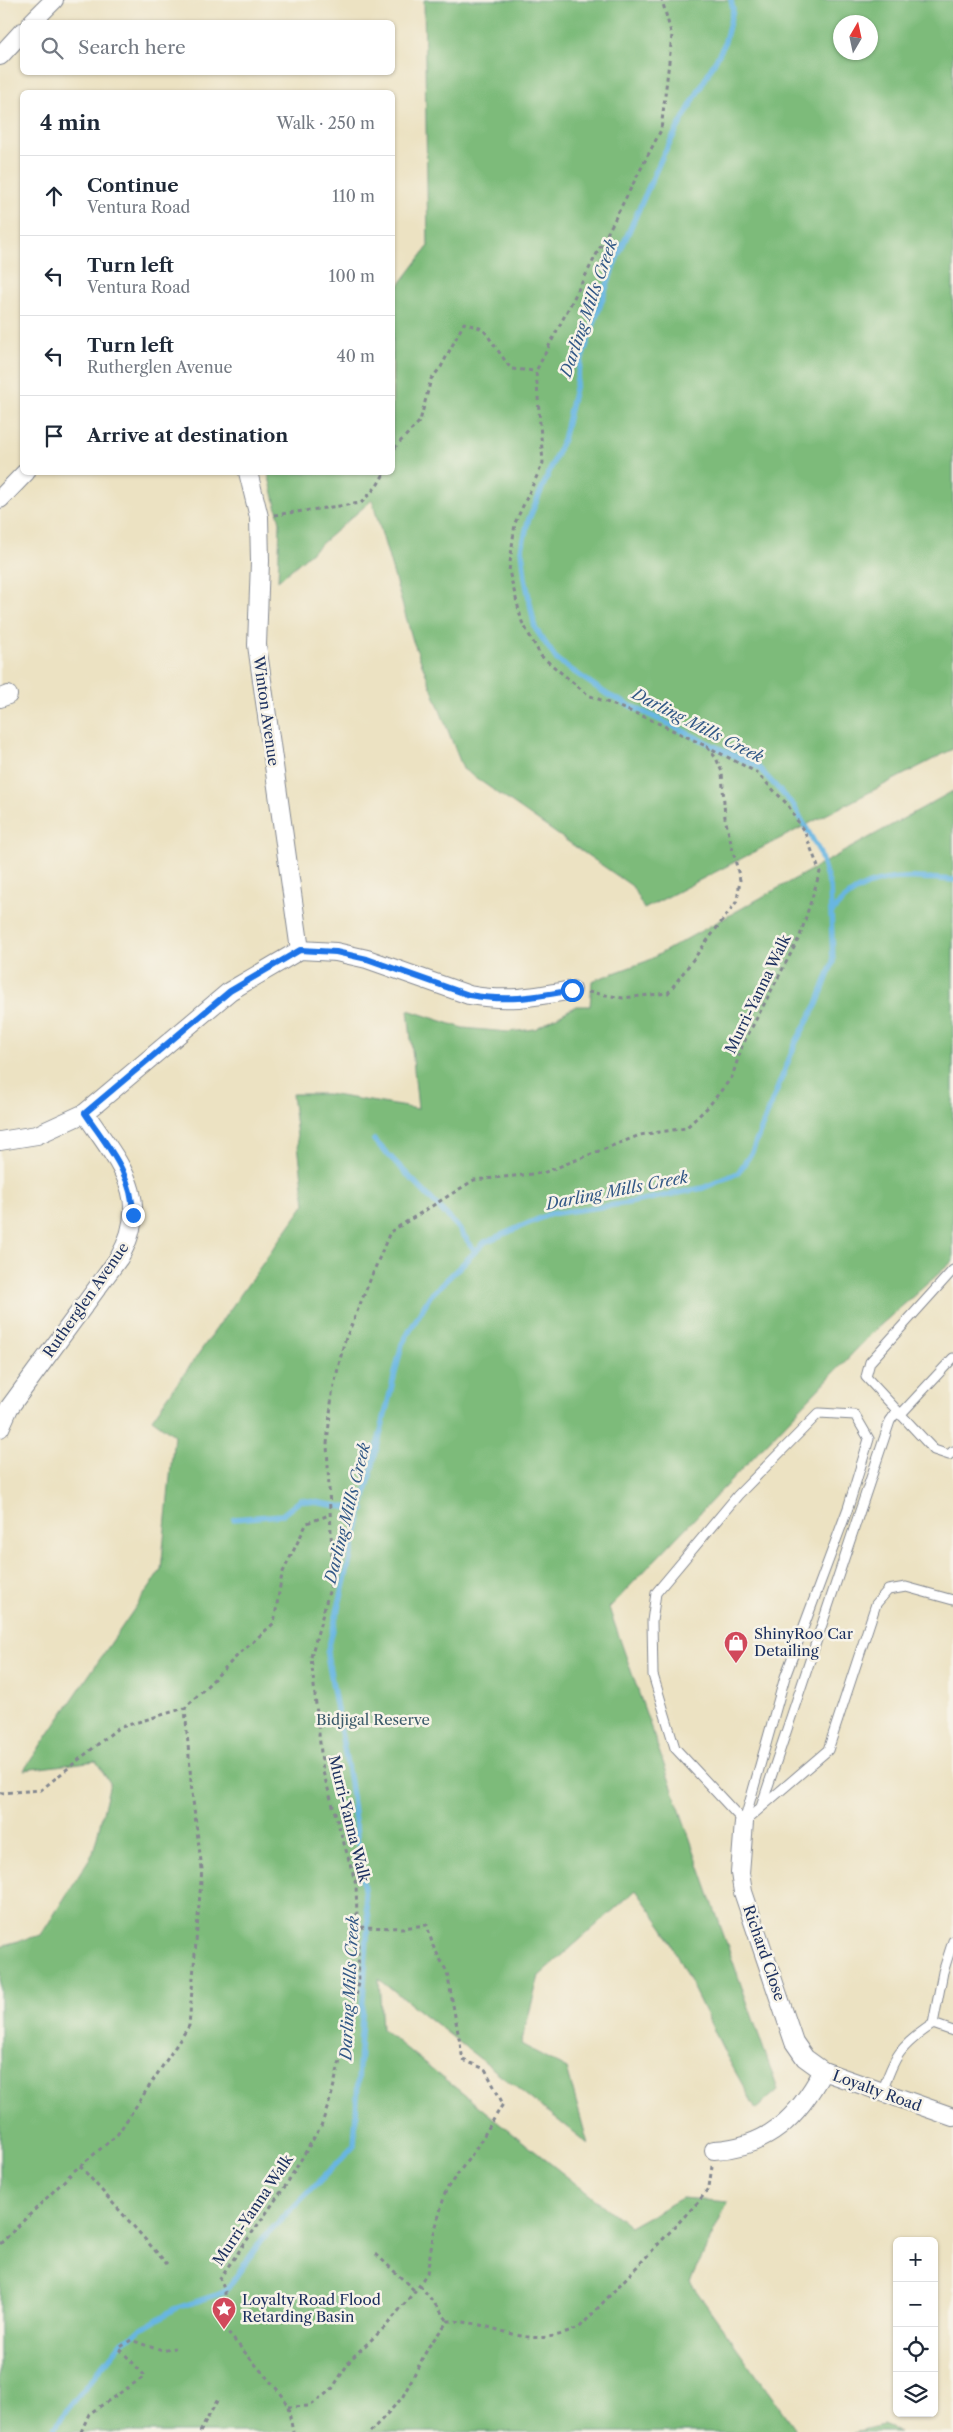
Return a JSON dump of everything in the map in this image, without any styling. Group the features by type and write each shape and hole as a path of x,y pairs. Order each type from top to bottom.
{"street":[{"path":"34,20 54,0"},
{"path":"0,56 20,34"},
{"path":"0,500 23,475"},
{"name":"Winton Avenue","path":"249,475 259,518 260,561 257,645 300,950"},
{"path":"0,1141 37,1134 85,1113 230,991 300,950 336,952 367,959 469,995 486,998 518,1000 572,990"},
{"name":"Rutherglen Avenue","path":"0,1428 4,1407 119,1258 131,1232 133,1202 131,1187 124,1172 85,1113"},
{"name":"Richard Close","path":"744,1822 740,1873 743,1892 794,2042 805,2058 823,2071"},
{"name":"Loyalty Road","path":"714,2150 742,2148 761,2140 799,2110 823,2071 953,2117"}],"lane":[{"path":"953,1270 868,1366 867,1379 934,1450 949,1455 953,1451"},
{"path":"761,1807 890,1421 953,1358"},
{"path":"819,1413 854,1415 869,1439 848,1508 784,1677 744,1822 675,1748 653,1675 652,1621 656,1593 738,1495 819,1413"},
{"path":"744,1822 828,1750 876,1604 888,1590 906,1587 953,1600"},
{"path":"882,2093 890,2067 908,2041 933,2024 942,1972 953,1941"},
{"path":"933,2024 953,2031"}],"path":[{"path":"395,448 420,421 431,380 441,367 464,323 483,329 511,369 536,371 662,130 672,36 662,0"},
{"name":"Murri-Yanna Walk","path":"225,2303 225,2292 220,2278 286,2185 321,2126 331,2097 358,1983 356,1884 323,1772 311,1656 333,1577 327,1444 332,1394 344,1343 390,1232 474,1180 543,1173 640,1135 686,1128 708,1107 732,1077 742,1046 800,936 820,872 805,833 788,804 756,772 706,746 645,718 588,695 541,656 522,622 509,572 515,523 543,463 536,371"},
{"path":"259,518 361,503 377,486 383,475"},
{"path":"572,990 623,998 668,993 737,901 740,880 725,818 722,772 716,758 706,746"},
{"path":"0,1793 42,1790 118,1728 185,1708 238,1655 274,1623 282,1574 307,1523 329,1515"},
{"path":"0,2244 80,2166 117,2135 189,2026 202,1869 192,1793 185,1708"},
{"path":"288,2407 310,2406 332,2389 352,2359 386,2326 420,2285 427,2273 433,2237 446,2190 475,2150 503,2104 485,2069 463,2060 446,1972 433,1946 427,1925 402,1928 358,1927"},
{"path":"448,2321 460,2321 526,2338 545,2338 561,2335 579,2328 700,2200 711,2180 714,2150"},
{"path":"80,2166 167,2264"},
{"path":"376,2254 415,2291"},
{"path":"420,2285 448,2321"},
{"path":"370,2432 402,2398 429,2346 448,2321"},
{"path":"228,2333 282,2395 288,2407 293,2432"},
{"path":"81,2432 89,2414 145,2376 119,2348 131,2340 162,2351 175,2348"},
{"path":"200,2432 218,2399"}],"green space":[{"path":"424,0 953,0 953,749 644,909 632,886 463,769 413,641 372,500 278,581 280,522 268,475 395,475 395,290 428,247"},
{"name":"Bidjigal Reserve","path":"953,791 953,1261 875,1330 609,1608 778,2090 756,2109 726,2055 664,1929 636,1890 539,1976 521,2044 567,2069 588,2144 379,1979 382,2029 630,2227 682,2198 728,2202 690,2282 797,2432 0,2432 0,1946 41,1935 93,1853 110,1783 96,1761 24,1770 161,1570 174,1435 152,1419 305,1204 292,1094 328,1094 418,1109 408,1010 463,1028 508,1032 535,1029 576,1006 590,1006 592,981 647,961"},
{"path":"883,2425 900,2432 853,2432"}],"waterway":[{"name":"Darling Mills Creek","path":"53,2432 63,2415 123,2341 174,2309 225,2292 263,2238 354,2146 368,1920 350,1782 327,1654 402,1344 430,1296 485,1242 550,1214 628,1203 703,1188 738,1173 752,1152 796,1042 817,1004 833,962 830,887 819,851 794,806 758,767 608,695 557,660 535,628 525,578 522,548 528,521 563,440 582,358 614,265 663,155 724,45 733,10 731,0"},
{"path":"832,912 858,889 887,879 953,880"},
{"path":"374,1140 457,1226 475,1251"},
{"path":"234,1519 282,1515 301,1500 364,1510"}],"place":[{"name":"ShinyRoo Car Detailing","path":"736,1664"},
{"name":"Loyalty Road Flood Retarding Basin","path":"224,2330"}],"route":[{"path":"133,1215 131,1187 124,1172 85,1113 230,991 300,950 336,952 367,959 469,995 486,998 518,1000 572,990"}]}
